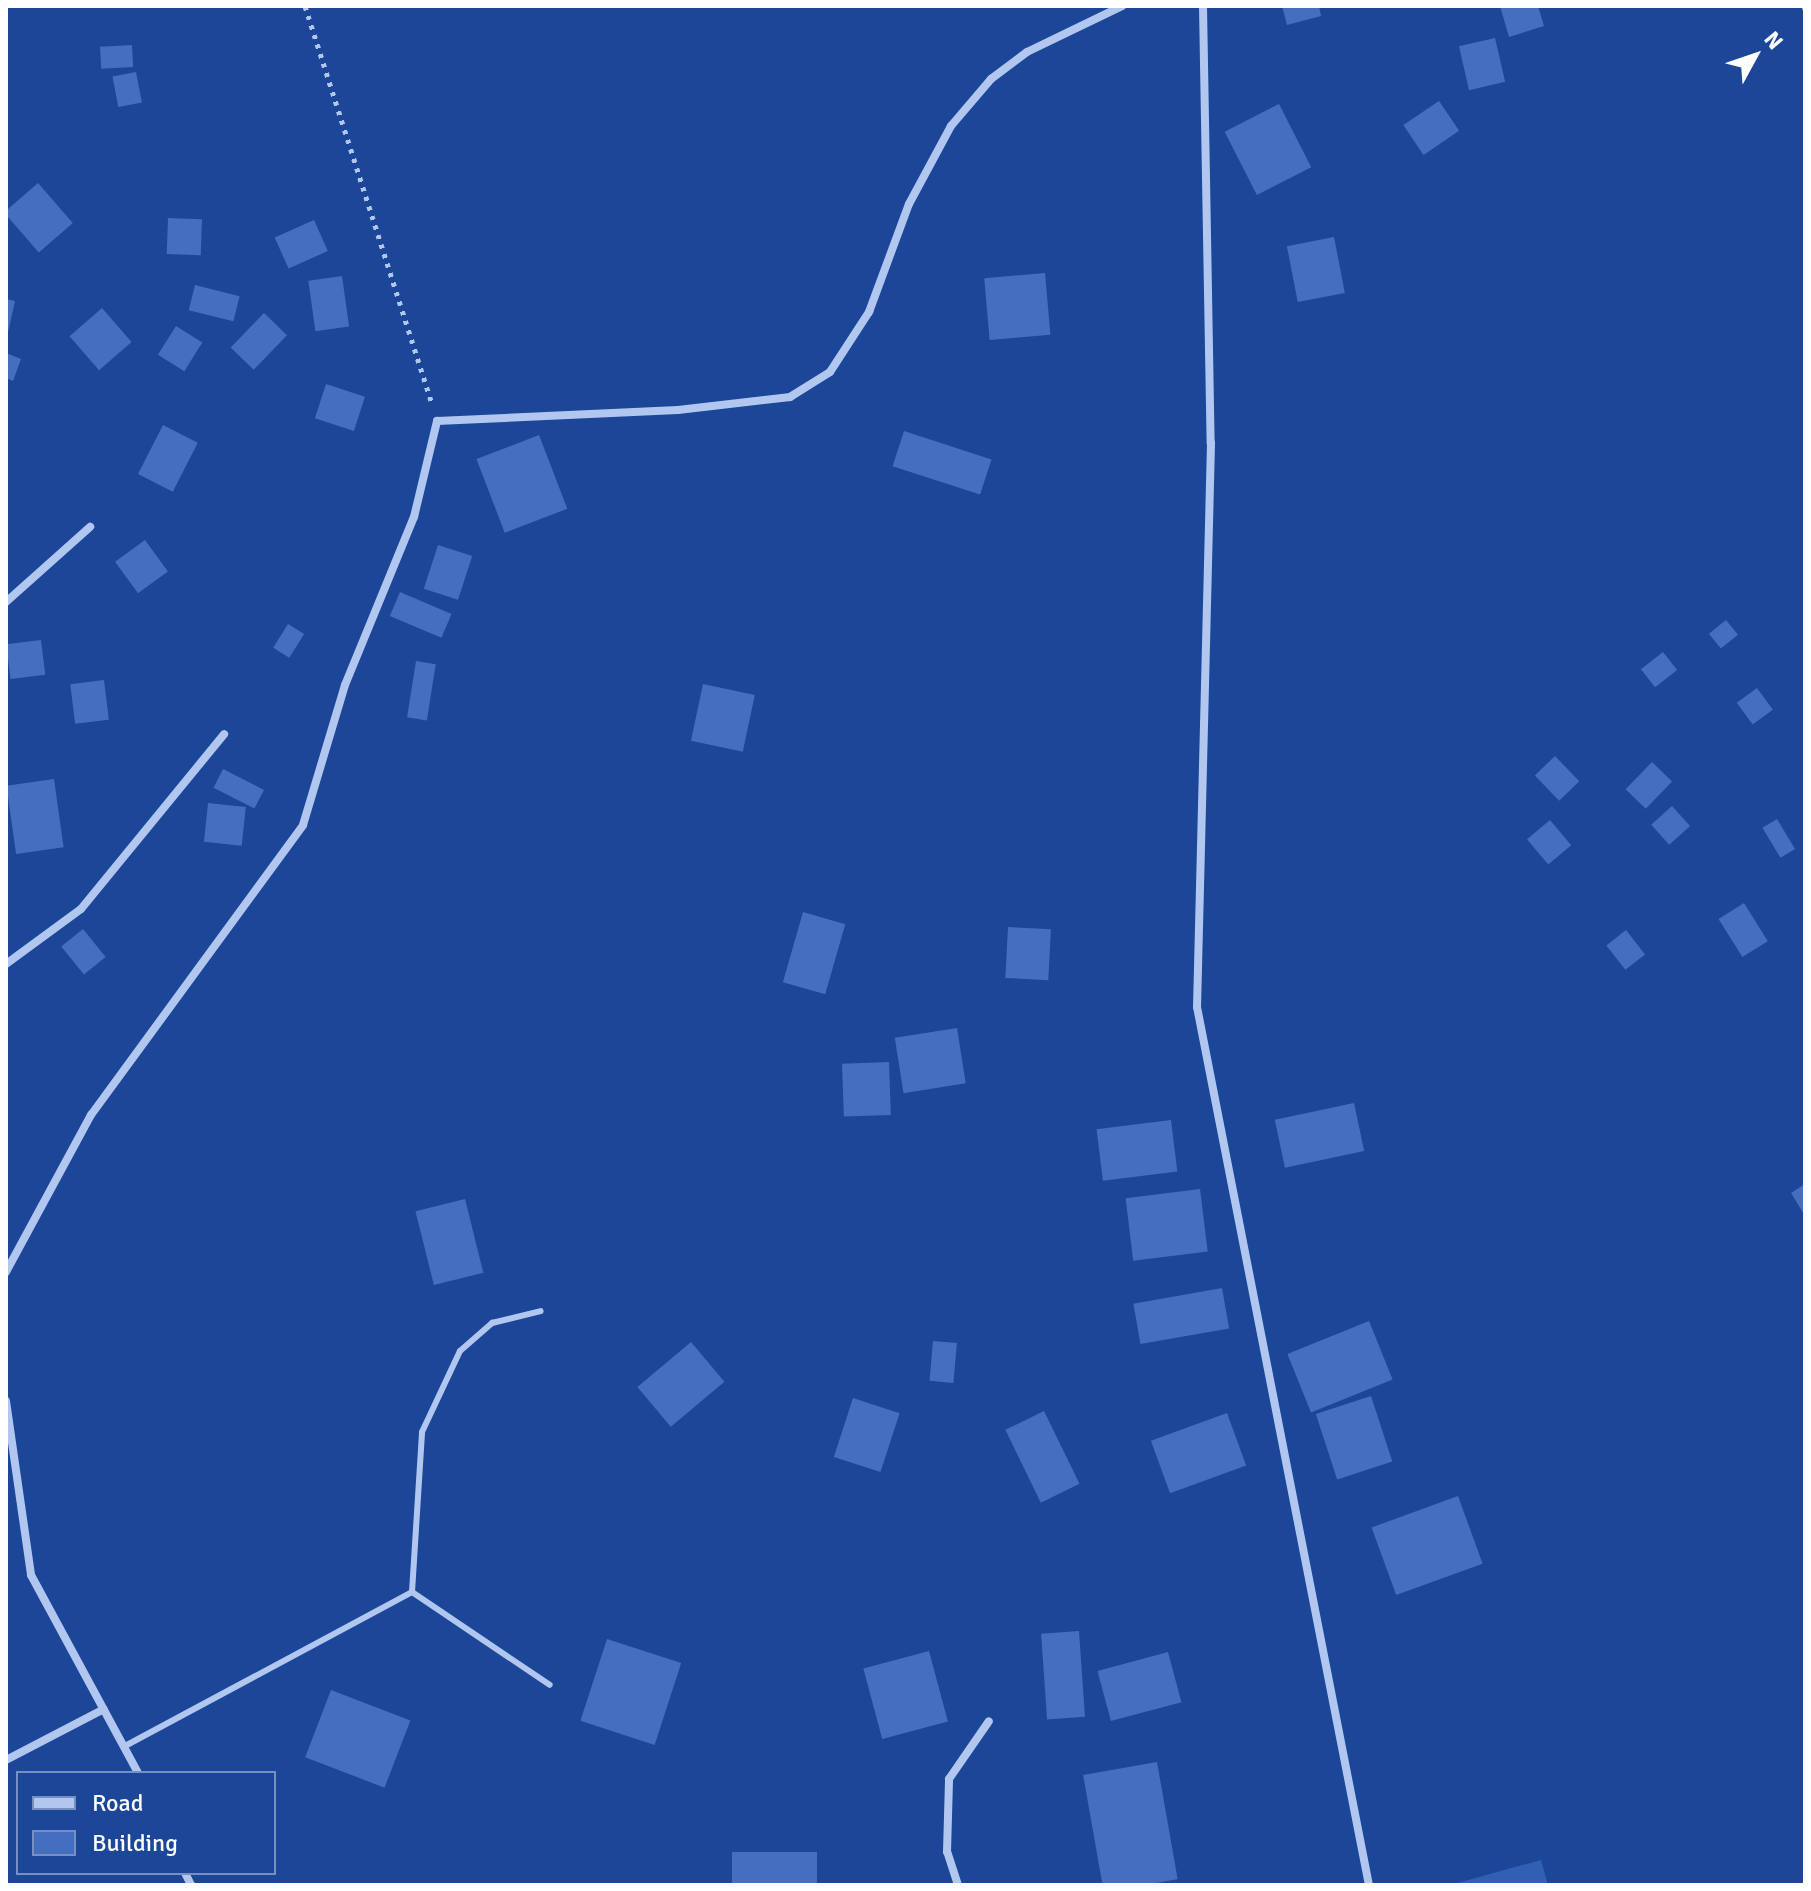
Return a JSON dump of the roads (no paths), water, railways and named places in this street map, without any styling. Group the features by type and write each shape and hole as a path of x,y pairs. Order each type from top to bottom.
{"street":[{"path":"6,1272 91,1115 303,825 345,685 414,517 437,421 678,410 790,397 817,380 853,344 909,204 951,126 991,79 1027,52 1122,6"},
{"path":"1203,6 1211,443 1197,1007 1369,1885"},
{"path":"6,602 90,527"},
{"path":"6,964 81,909 224,734"},
{"path":"6,1401 31,1575 137,1771"},
{"path":"6,1760 104,1709"},
{"path":"958,1885 947,1852 949,1779 989,1721"}],"lane":[{"path":"412,1592 422,1432 460,1351 492,1323 541,1311"},
{"path":"412,1592 550,1685"},
{"path":"125,1746 412,1592"}]}
